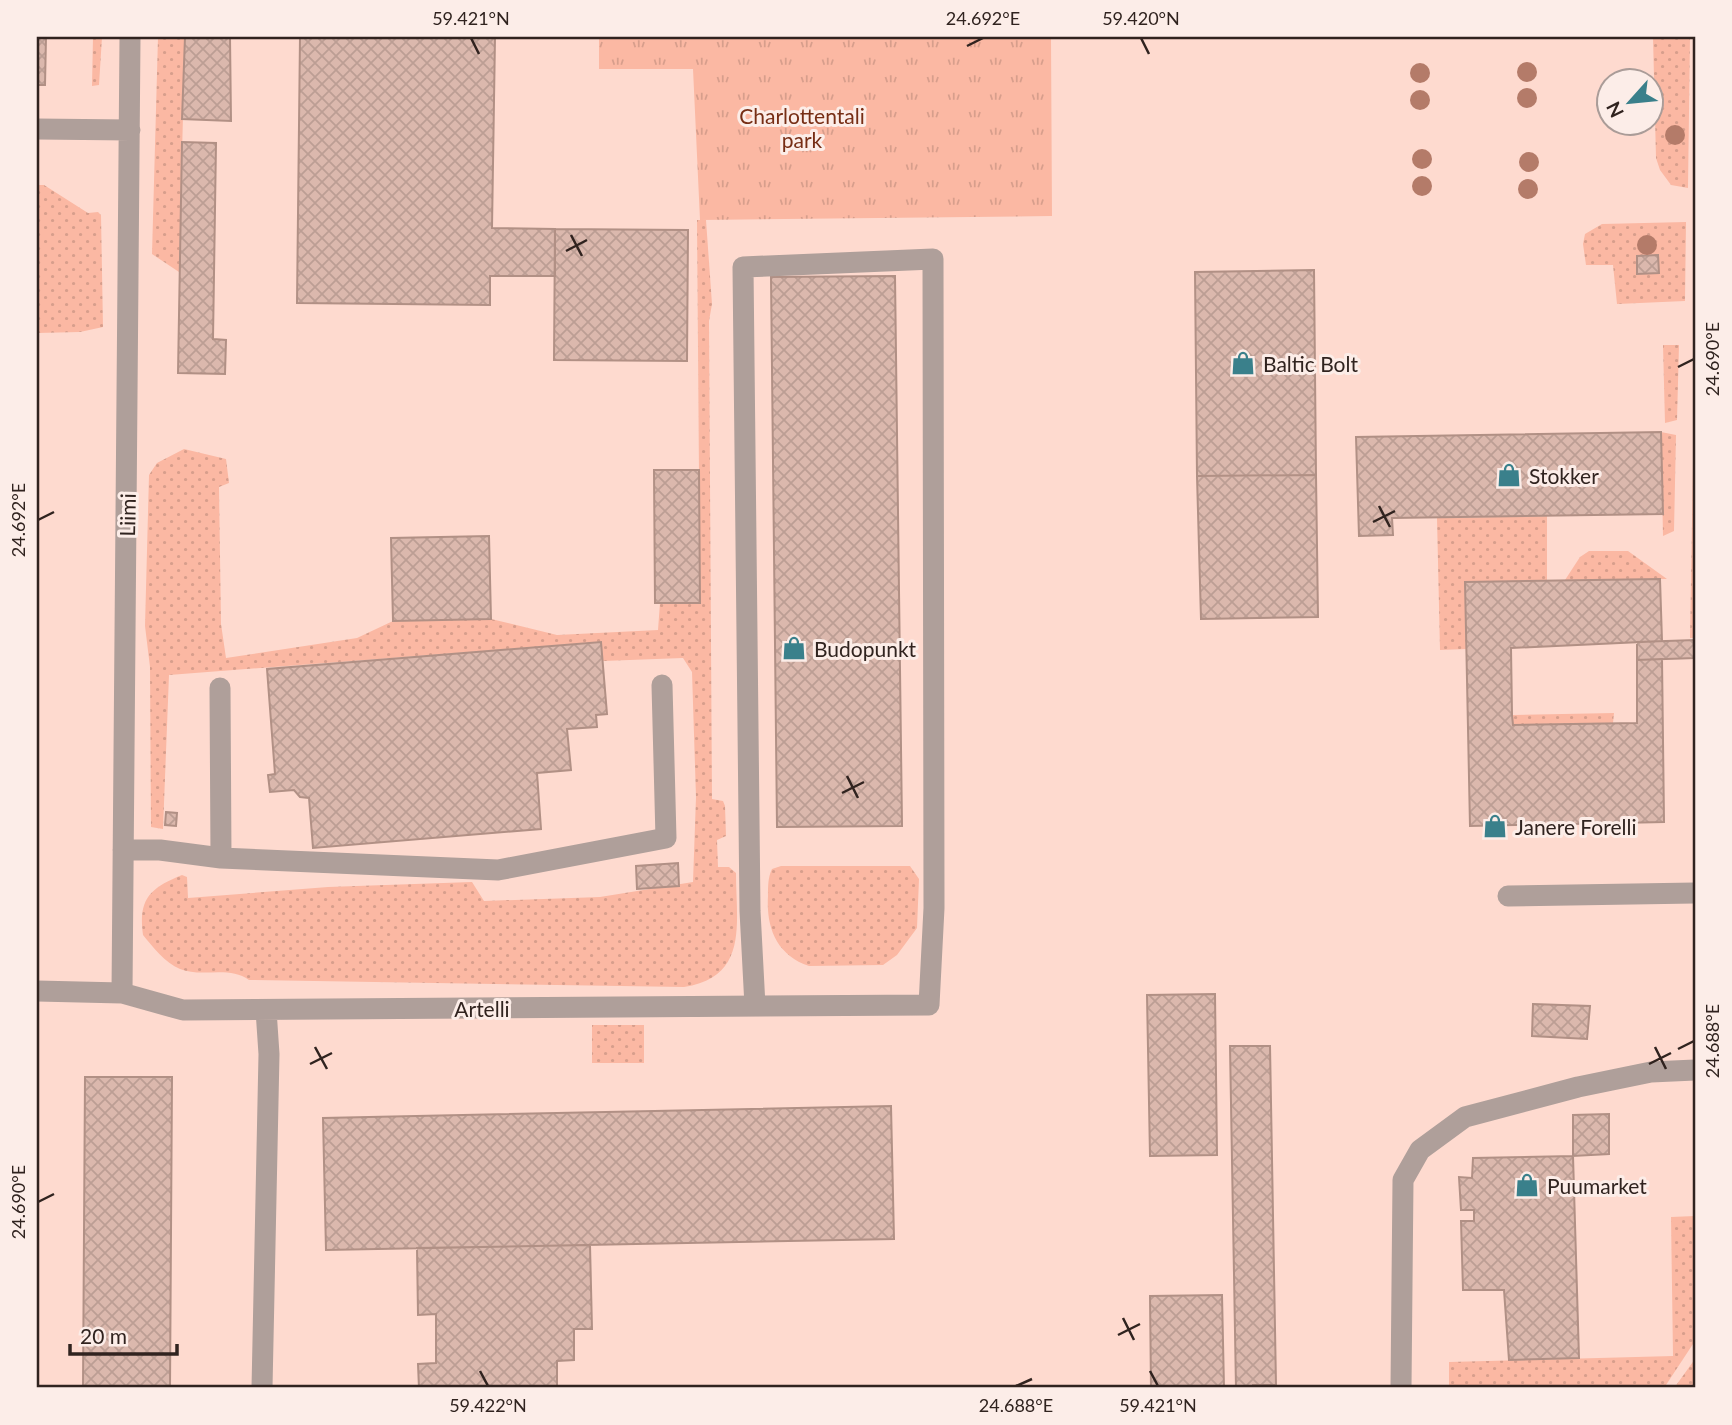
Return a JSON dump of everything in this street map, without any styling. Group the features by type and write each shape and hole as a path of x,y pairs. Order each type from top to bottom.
{"street":[{"name":"Liimi","path":"122,993 130,37"},
{"path":"37,129 130,130"},
{"name":"Artelli","path":"37,991 122,993 183,1010 929,1005 934,908 933,259 743,267 750,911 755,1006"},
{"path":"123,850 160,850 220,858 498,870 666,838 662,685"},
{"path":"220,688 220,858"},
{"path":"1508,896 1695,893"},
{"path":"262,1388 269,1054 266,1010"},
{"path":"1401,1388 1404,1180 1420,1150 1465,1117 1590,1084 1651,1072 1695,1070"}],"green space":[{"path":"93,37 102,37 99,85 92,86"},
{"path":"158,37 185,37 179,272 152,254"},
{"name":"Charlottentali park","path":"599,37 1051,37 1052,216 700,220 693,69 599,69"},
{"path":"1653,37 1690,37 1688,188 1671,185 1660,170 1656,158 1655,136 1666,136 1666,66 1654,66"},
{"path":"37,185 44,185 88,213 98,212 101,215 103,327 80,332 37,333"},
{"path":"697,220 706,220 712,304 709,321 712,799 723,801 725,806 726,836 717,840 718,867 729,867 736,873 737,928 729,960 720,972 705,981 684,987 249,980 233,973 188,971 169,963 143,935 142,912 154,890 182,875 187,877 188,898 328,887 472,882 484,901 600,897 693,882 696,797 692,672 683,658 603,661 600,642 169,675 163,829 151,827 150,667 145,626 149,475 157,463 184,449 226,459 229,483 219,487 221,624 226,658 357,638 393,621 491,619 557,635 658,630 660,603 700,602"},
{"path":"1686,222 1685,301 1617,304 1613,265 1586,265 1583,244 1585,234 1602,224"},
{"path":"1663,345 1679,345 1677,420 1665,423"},
{"path":"1695,345 1695,638 1690,638"},
{"path":"1661,432 1676,435 1674,531 1663,536"},
{"path":"1547,516 1547,581 1465,582 1467,649 1440,650 1437,518"},
{"path":"1589,551 1628,551 1667,579 1565,580 1580,557"},
{"path":"1614,713 1613,723 1513,725 1512,715"},
{"path":"781,866 910,866 919,879 917,928 897,955 883,965 809,966 798,961 781,947 769,919 768,882 772,869"},
{"path":"592,1025 644,1025 644,1063 592,1063"},
{"path":"1695,1216 1695,1341 1664,1388 1449,1388 1449,1362 1673,1356 1671,1217"},
{"path":"1695,1359 1695,1388 1674,1388 1677,1384"}],"building":[{"path":"37,37 46,37 45,85 37,85"},
{"path":"185,37 230,37 231,121 182,119"},
{"path":"300,37 495,37 492,228 555,229 555,276 490,276 490,305 297,303"},
{"path":"182,142 216,143 213,339 226,340 225,374 178,373"},
{"path":"555,229 688,230 687,361 554,360"},
{"path":"1658,255 1659,273 1637,274 1637,256"},
{"path":"1314,270 1316,475 1197,476 1195,272"},
{"path":"895,276 902,826 777,827 771,277"},
{"name":"Stokker","path":"1661,432 1663,514 1392,518 1393,535 1359,536 1356,437"},
{"path":"654,470 699,470 700,603 655,603"},
{"path":"1316,475 1318,617 1201,619 1197,476"},
{"path":"489,536 491,619 393,621 391,538"},
{"path":"1660,579 1662,641 1511,648 1512,715 1513,725 1637,723 1637,660 1662,659 1664,822 1470,826 1465,582"},
{"path":"1695,640 1695,658 1637,660 1637,642"},
{"path":"601,642 607,714 596,715 597,727 567,729 571,770 537,773 541,829 313,848 309,798 300,797 294,790 270,792 268,775 275,774 267,669"},
{"path":"166,812 177,813 176,826 165,825"},
{"path":"678,863 679,886 637,889 636,866"},
{"path":"1215,994 1217,1155 1150,1156 1147,995"},
{"path":"1533,1004 1590,1006 1587,1039 1532,1036"},
{"path":"1230,1046 1270,1046 1276,1385 1253,1385 1253,1388 1236,1388"},
{"path":"85,1077 172,1077 170,1388 83,1388"},
{"path":"891,1106 894,1239 326,1250 323,1118"},
{"path":"1609,1114 1609,1154 1573,1156 1573,1115"},
{"path":"1573,1156 1579,1358 1509,1360 1504,1290 1463,1290 1461,1221 1474,1221 1474,1210 1461,1210 1459,1177 1472,1178 1473,1158"},
{"path":"590,1245 592,1329 574,1329 574,1360 557,1361 557,1388 419,1388 418,1364 436,1363 436,1314 418,1315 417,1248"},
{"path":"1222,1295 1224,1388 1151,1388 1150,1296"},
{"path":"818,1387 819,1388 717,1388"}],"place":[{"name":"Baltic Bolt","path":"1243,363"},
{"name":"Stokker","path":"1509,475"},
{"name":"Budopunkt","path":"794,648"},
{"name":"Janere Forelli","path":"1495,826"},
{"name":"Puumarket","path":"1527,1185"}]}
